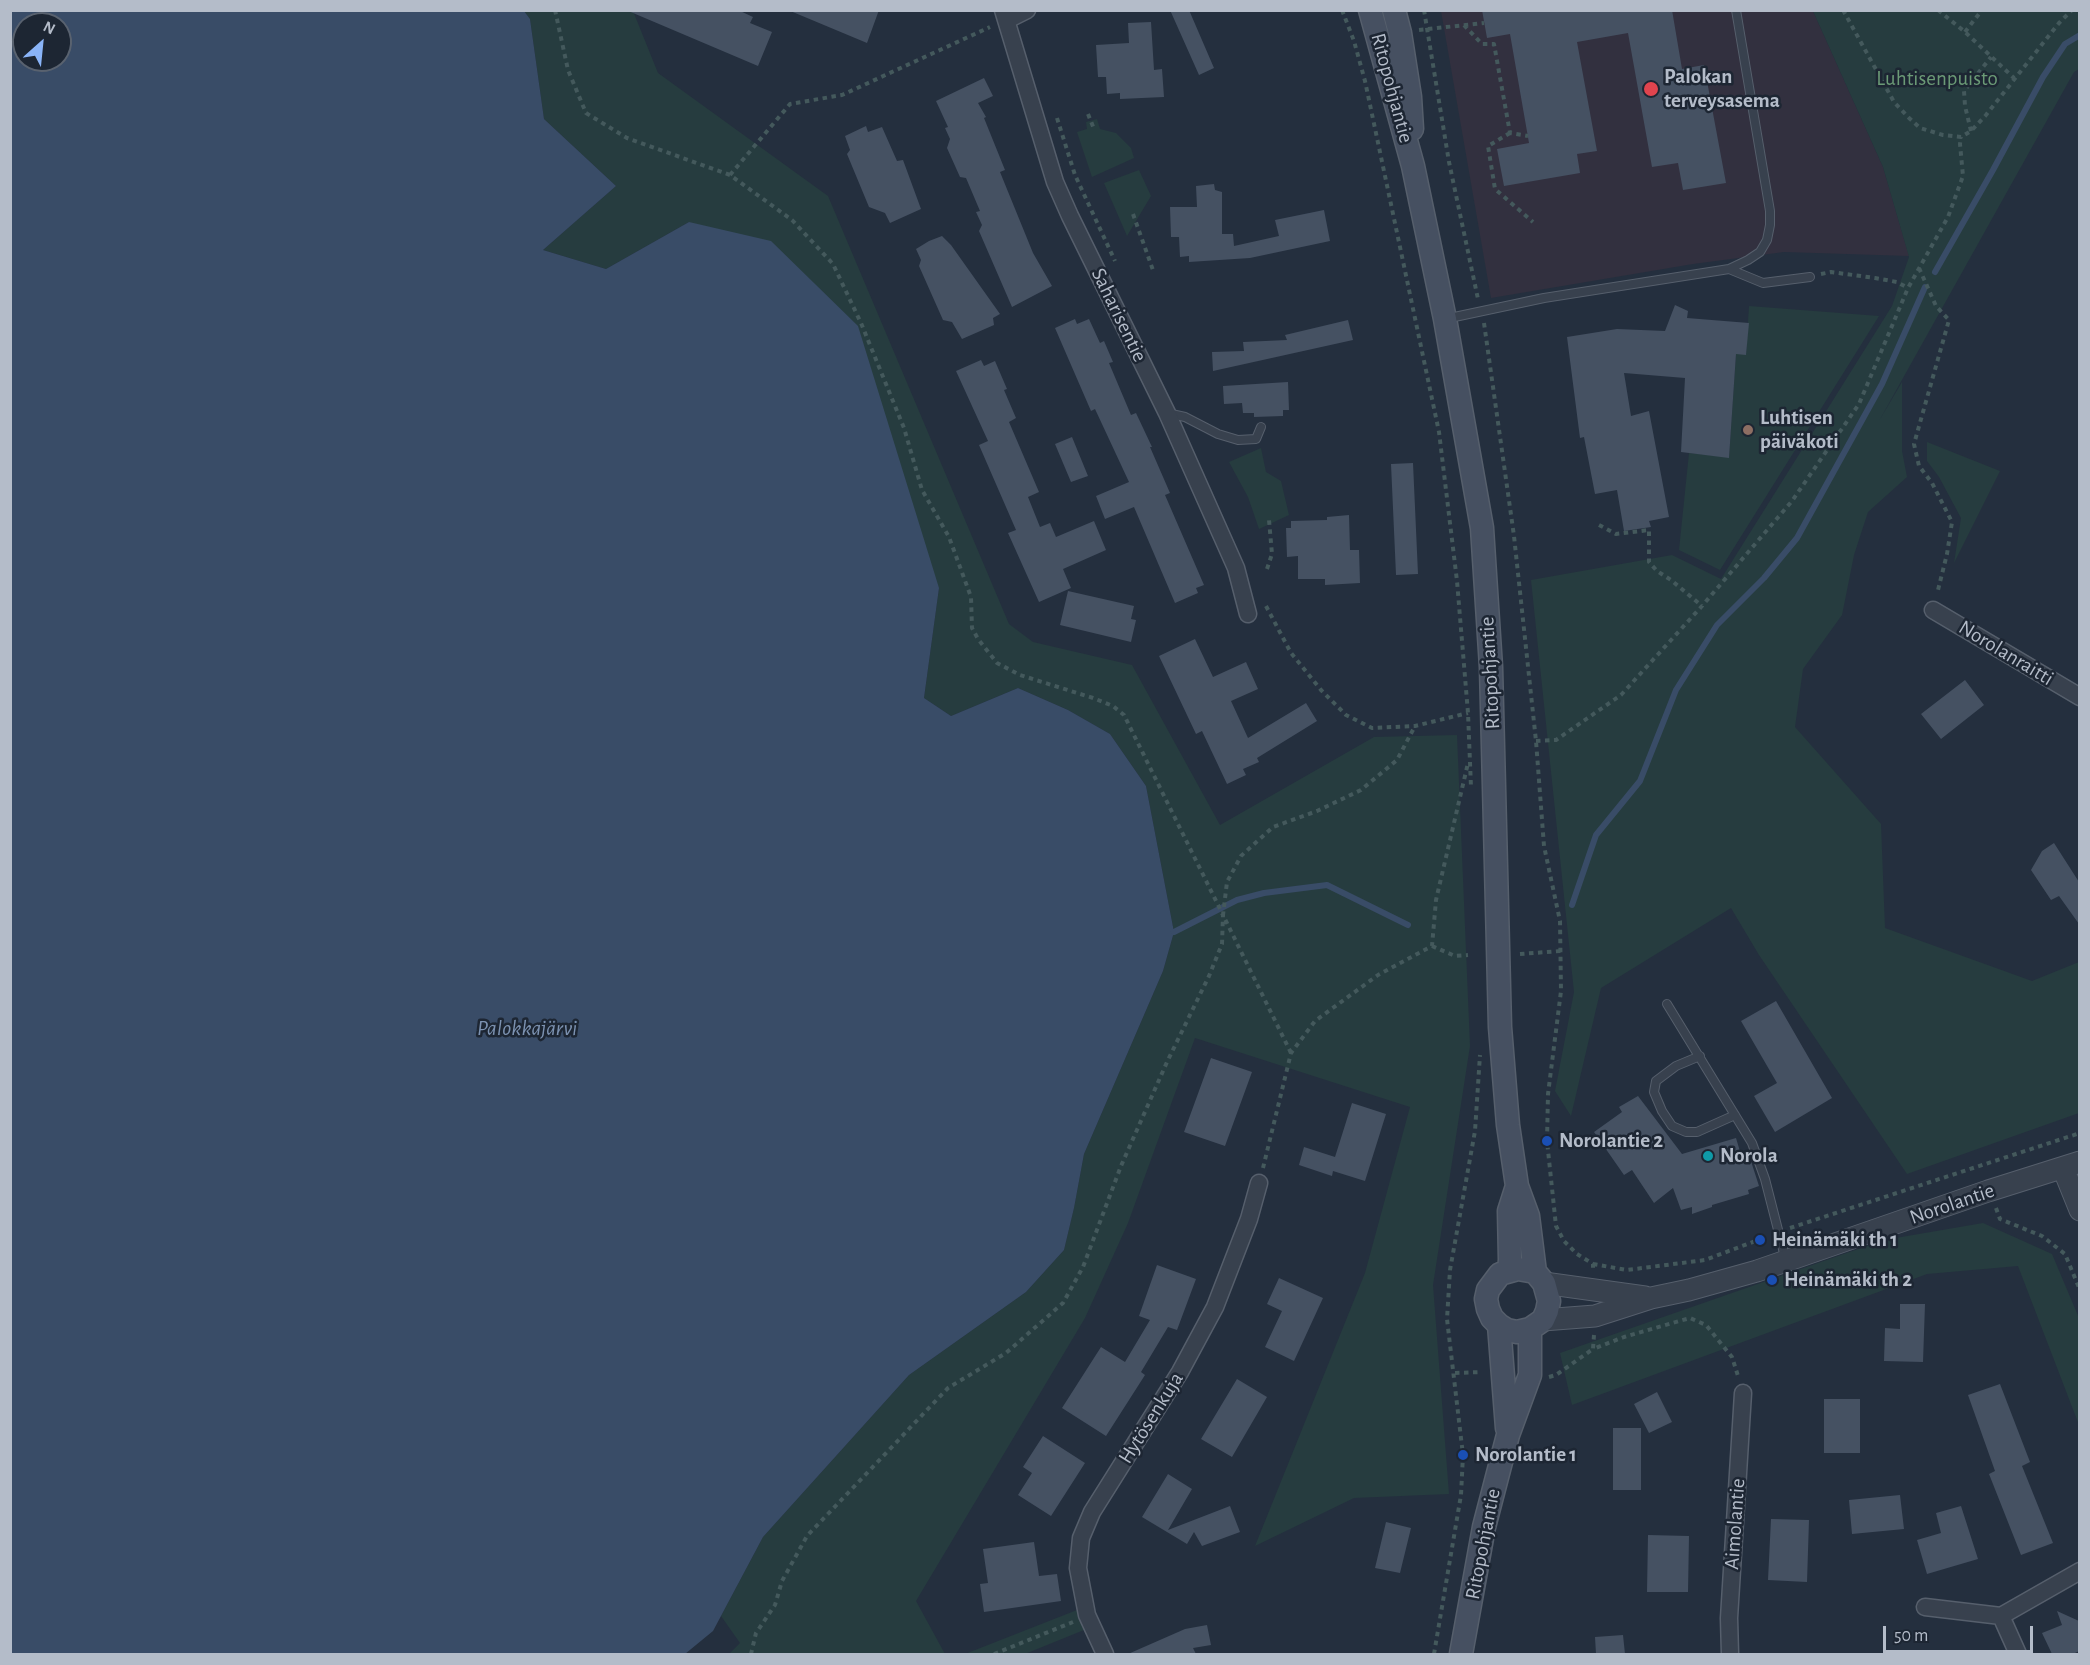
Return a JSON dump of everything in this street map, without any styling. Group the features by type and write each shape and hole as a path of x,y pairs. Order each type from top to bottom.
{"main road":[{"name":"Ritopohjantie","path":"1370,10 1413,166 1445,319 1482,528 1491,667 1500,1027 1508,1125 1517,1186 1528,1216 1539,1277"},
{"name":"Ritopohjantie","path":"1394,10 1410,97 1413,166"},
{"name":"Ritopohjantie","path":"1509,1270 1509,1211 1517,1186"},
{"path":"1518,1269 1539,1277 1549,1301 1547,1311 1537,1324 1517,1332 1499,1325 1488,1310 1488,1290 1493,1281 1500,1274 1518,1269"},
{"name":"Ritopohjantie","path":"1461,1654 1484,1527 1508,1435 1530,1375 1537,1324"},
{"name":"Ritopohjantie","path":"1499,1325 1508,1435"}],"street":[{"path":"1005,15 1027,10"},
{"name":"Saharisentie","path":"1005,15 1055,182 1167,413 1236,568 1248,614"},
{"name":"Norolanraitti","path":"1934,610 2079,697"},
{"path":"2072,1165 2079,1210"},
{"name":"Norolantie","path":"1537,1324 1595,1316 1651,1298 1689,1290 1786,1261 1988,1191 2072,1165"},
{"name":"Hytösenkuja","path":"1105,1654 1087,1616 1078,1568 1081,1538 1092,1512 1180,1372 1215,1307 1249,1219 1259,1183"},
{"name":"Norolantie","path":"1539,1277 1592,1291 1603,1290 1651,1298"},
{"name":"Aimolantie","path":"1730,1654 1729,1618 1743,1393"},
{"path":"1925,1607 2001,1616 2079,1571"},
{"path":"2001,1616 2018,1654"}],"lane":[{"path":"1445,319 1544,298 1729,269 1760,252 1767,240 1770,211 1736,10"},
{"path":"1729,269 1763,283 1810,277"},
{"path":"1167,413 1185,417 1218,434 1238,440 1256,439 1261,428"},
{"path":"1667,1004 1752,1143 1765,1179 1786,1261"},
{"path":"1700,1056 1676,1066 1656,1081 1654,1092 1662,1111 1672,1126 1686,1132 1697,1132 1735,1115"}],"path":[{"path":"555,10 568,70 586,113 627,138 730,176 792,220 833,264 861,324 904,428 922,490 949,537 971,597 972,628 978,639 997,663 1020,675 1113,706 1124,715 1291,1053"},
{"path":"1342,10 1354,41 1365,81 1399,235 1438,432 1457,581 1468,713 1471,793"},
{"path":"1424,10 1449,162 1486,332 1514,536 1536,741 1544,846 1560,921 1562,991 1548,1094 1547,1141 1556,1226 1564,1241 1577,1254 1593,1264 1627,1270 1705,1260 1778,1232 2079,1133"},
{"path":"1843,10 1894,102 1908,118 1920,128 1943,135 1962,137 1971,131 2072,10"},
{"path":"1938,10 2014,78"},
{"path":"1965,32 1982,10"},
{"path":"730,176 790,104 842,95 1005,15"},
{"path":"1484,23 1464,25 1482,45 1494,44 1510,133"},
{"path":"1971,131 1964,91 1991,57"},
{"path":"1088,114 1094,129"},
{"path":"1528,136 1510,133 1488,146 1495,189 1533,222"},
{"path":"1536,741 1556,740 1621,695 1702,606 1792,501 1859,404 1908,288 1948,217 1963,176 1960,144 1962,137"},
{"path":"1134,214 1154,273"},
{"path":"1919,268 1936,306 1949,320 1914,444 1919,466 1932,483 1952,522 1934,610"},
{"path":"1810,277 1831,272 1897,282 1908,288"},
{"path":"1267,569 1272,554 1269,520"},
{"path":"1599,525 1616,534 1649,530 1649,562 1657,571 1702,606"},
{"path":"1270,616 1291,653 1321,690 1346,715 1372,728 1415,726 1468,713"},
{"path":"751,1654 756,1633 775,1605 782,1581 807,1536 948,1388 1006,1353 1063,1303 1083,1267 1121,1166 1222,944 1227,882 1242,856 1273,827 1317,811 1361,790 1397,760 1415,726"},
{"path":"1432,946 1436,900 1470,757"},
{"path":"1432,946 1455,956 1468,955"},
{"path":"1259,1183 1291,1053 1315,1021 1378,975 1432,946"},
{"path":"1520,954 1561,951"},
{"path":"1434,1654 1461,1495 1462,1455 1455,1373 1447,1319 1450,1269 1475,1131 1480,1044"},
{"path":"1978,1166 2000,1219 2042,1236 2065,1254 2079,1290"},
{"path":"1592,1291 1593,1264"},
{"path":"1595,1316 1593,1349 1624,1337 1690,1318 1706,1325 1732,1357 1743,1393"},
{"path":"994,1654 1087,1616"}],"shaded area":[{"name":"Palokan terveysasema","path":"1441,11 1813,11 1883,167 1909,256 1784,252 1693,264 1491,298"}],"green space":[{"path":"524,11 633,11 658,73 828,196 1009,624 1033,642 1132,665 1220,825 1374,737 1457,735 1470,1046 1433,1285 1449,1494 1354,1498 1255,1546 1365,1273 1410,1107 1195,1038 1128,1223 1085,1318 916,1601 945,1654 729,1654 740,1643 721,1616 763,1537 909,1375 1026,1292 1064,1250 1084,1154 1163,971 1174,932 1146,786 1110,734 1068,710 1018,688 951,716 924,698 939,588 689,222 606,269 543,250 616,186 544,119 530,19"},
{"name":"Luhtisenpuisto","path":"1813,11 2079,11 2079,69 2074,72 1879,421 1902,382 1902,451 1907,477 1868,512 1854,555 1842,615 1803,669 1795,727 1881,824 1885,928 2032,981 2079,962 2079,1113 1907,1174 1759,955 1731,908 1601,988 1571,1116 1555,1091 1574,992 1531,580 1672,555 1721,579 1892,306 1909,257 1883,167"},
{"path":"1097,119 1100,129 1116,133 1131,148 1134,158 1092,177 1077,132 1087,129 1086,122"},
{"path":"1139,170 1151,196 1127,236 1104,183"},
{"path":"1749,306 1879,316 1720,570 1679,550 1689,453 1729,457 1736,354 1746,354"},
{"path":"1927,442 2000,471 1954,563 1961,518 1939,477 1927,461"},
{"path":"1261,448 1266,472 1281,481 1289,515 1259,529 1248,497 1229,462"},
{"path":"1983,1223 2052,1254 2079,1318 2079,1425 2018,1266 1927,1274 1572,1405 1560,1353 1884,1240"},
{"path":"1077,1610 1084,1630 1025,1654 965,1654"}],"water":[{"name":"Palokkajärvi","path":"11,10 524,11 530,19 544,119 616,186 543,250 606,269 689,222 771,241 858,326 939,588 924,698 951,716 1018,688 1068,710 1110,734 1146,786 1174,932 1163,971 1084,1154 1064,1250 1026,1292 909,1375 763,1537 713,1631 685,1654 11,1654"}],"building":[{"path":"626,10 738,10 753,17 750,23 772,32 758,66"},
{"path":"788,10 879,10 867,43"},
{"path":"1170,10 1189,10 1214,68 1199,75"},
{"path":"1482,10 1672,10 1682,69 1704,65 1726,183 1683,190 1678,163 1652,167 1628,33 1577,42 1597,151 1577,154 1580,173 1504,186 1497,149 1529,143 1510,34 1487,38"},
{"path":"1151,22 1154,70 1162,69 1164,97 1120,99 1120,93 1107,94 1106,77 1098,77 1096,45 1129,43 1128,23"},
{"path":"984,78 993,96 978,103 986,117 984,118 1005,170 1000,172 1033,253 1052,286 1012,307 979,231 982,225 976,212 980,211 966,178 960,177 947,148 950,139 945,128 948,127 936,101"},
{"path":"866,126 868,132 882,127 897,161 903,160 921,209 890,223 885,213 869,207 847,154 850,150 845,136"},
{"path":"1214,184 1215,190 1222,192 1222,234 1233,234 1234,246 1279,236 1275,220 1324,210 1330,241 1250,258 1189,262 1189,256 1180,257 1179,237 1171,237 1170,207 1197,207 1196,186"},
{"path":"942,236 951,245 1000,314 993,318 994,325 962,339 952,322 943,320 919,266 921,260 916,249"},
{"path":"1675,305 1688,311 1687,318 1749,323 1746,355 1736,354 1729,458 1681,452 1685,378 1624,373 1631,416 1649,411 1669,517 1649,521 1651,527 1624,531 1617,490 1595,494 1584,437 1580,438 1567,337 1617,329 1665,331"},
{"path":"1075,319 1077,324 1089,319 1100,343 1104,341 1113,362 1109,363 1131,415 1136,413 1152,447 1150,447 1170,493 1165,495 1204,585 1196,588 1198,593 1175,603 1134,507 1105,519 1096,496 1129,482 1095,409 1091,411 1055,328"},
{"path":"1348,320 1353,340 1213,371 1212,352 1244,351 1243,342 1287,340 1285,335"},
{"path":"981,360 984,366 995,361 1007,389 1004,390 1016,418 1009,422 1039,492 1028,497 1040,527 1050,523 1056,537 1094,521 1106,550 1063,569 1071,588 1039,602 1008,533 1016,530 979,445 988,441 956,371"},
{"path":"1288,382 1289,410 1283,410 1283,416 1254,417 1254,413 1243,413 1242,403 1224,404 1223,386"},
{"path":"1072,437 1088,476 1071,482 1055,444"},
{"path":"1413,463 1418,574 1396,575 1391,464"},
{"path":"1349,515 1350,550 1359,550 1360,583 1325,585 1325,579 1298,579 1298,556 1287,557 1286,528 1291,528 1291,521 1327,520 1327,517"},
{"path":"1068,591 1134,606 1131,619 1136,620 1131,642 1060,625"},
{"path":"1195,639 1213,677 1246,662 1258,689 1231,701 1248,738 1306,703 1317,721 1257,758 1259,762 1243,769 1246,775 1227,784 1202,731 1196,734 1159,656"},
{"path":"1965,680 1984,705 1941,739 1921,714"},
{"path":"2054,843 2079,882 2079,924 2059,896 2051,900 2031,870 2042,851"},
{"path":"1776,1001 1832,1098 1775,1132 1754,1096 1777,1083 1741,1021"},
{"path":"1211,1058 1252,1072 1225,1146 1184,1132"},
{"name":"Norola","path":"1638,1096 1682,1154 1736,1138 1742,1158 1749,1155 1759,1186 1748,1190 1749,1194 1712,1205 1712,1207 1692,1214 1692,1207 1681,1210 1673,1188 1654,1203 1632,1170 1624,1175 1594,1132 1622,1112 1619,1107"},
{"path":"1352,1103 1386,1114 1365,1181 1333,1171 1332,1176 1299,1165 1304,1147 1335,1157"},
{"path":"1157,1265 1196,1279 1177,1330 1168,1327 1141,1372 1145,1375 1106,1436 1062,1408 1101,1347 1125,1362 1150,1320 1139,1316"},
{"path":"1279,1278 1323,1298 1294,1361 1265,1347 1282,1311 1267,1304"},
{"path":"1900,1304 1925,1304 1923,1362 1884,1361 1885,1328 1900,1329"},
{"path":"1237,1379 1267,1397 1232,1457 1201,1439"},
{"path":"2000,1384 2030,1462 2022,1466 2053,1543 2021,1555 1989,1474 1995,1471 1968,1395"},
{"path":"1657,1392 1672,1422 1649,1433 1634,1404"},
{"path":"1824,1399 1860,1399 1860,1453 1824,1453"},
{"path":"1613,1428 1641,1428 1641,1490 1613,1490"},
{"path":"1043,1436 1085,1463 1051,1516 1018,1495 1032,1473 1023,1467"},
{"path":"1168,1474 1192,1489 1168,1530 1230,1506 1240,1532 1202,1546 1194,1532 1187,1544 1142,1517"},
{"path":"1900,1495 1904,1529 1852,1534 1849,1500"},
{"path":"1961,1506 1978,1559 1927,1574 1917,1540 1941,1533 1936,1513"},
{"path":"1771,1519 1809,1520 1807,1582 1768,1580"},
{"path":"1386,1522 1411,1528 1400,1573 1375,1568"},
{"path":"1648,1535 1689,1536 1688,1592 1647,1592"},
{"path":"1034,1542 1039,1576 1057,1574 1061,1601 984,1612 980,1584 988,1583 983,1549"},
{"path":"2057,1611 2079,1621 2079,1651 2073,1654 2052,1654 2042,1633 2062,1625"},
{"path":"1207,1625 1211,1645 1193,1648 1196,1654 1128,1654 1185,1629"},
{"path":"1623,1635 1625,1654 1596,1654 1595,1637"}],"waterway":[{"path":"1935,272 2043,77 2065,44 2080,35"},
{"path":"1572,905 1596,835 1640,781 1676,690 1717,625 1764,578 1797,538 1882,384 1925,287"},
{"path":"1174,932 1237,900 1264,893 1327,885 1408,925"}],"place":[{"name":"Palokan terveysasema","path":"1651,89"},
{"name":"Luhtisen päiväkoti","path":"1748,430"},
{"name":"Norolantie 2","path":"1547,1141"},
{"name":"Norola","path":"1708,1156"},
{"name":"Heinämäki th 1","path":"1760,1240"},
{"name":"Heinämäki th 2","path":"1772,1280"},
{"name":"Norolantie 1","path":"1463,1455"}]}
